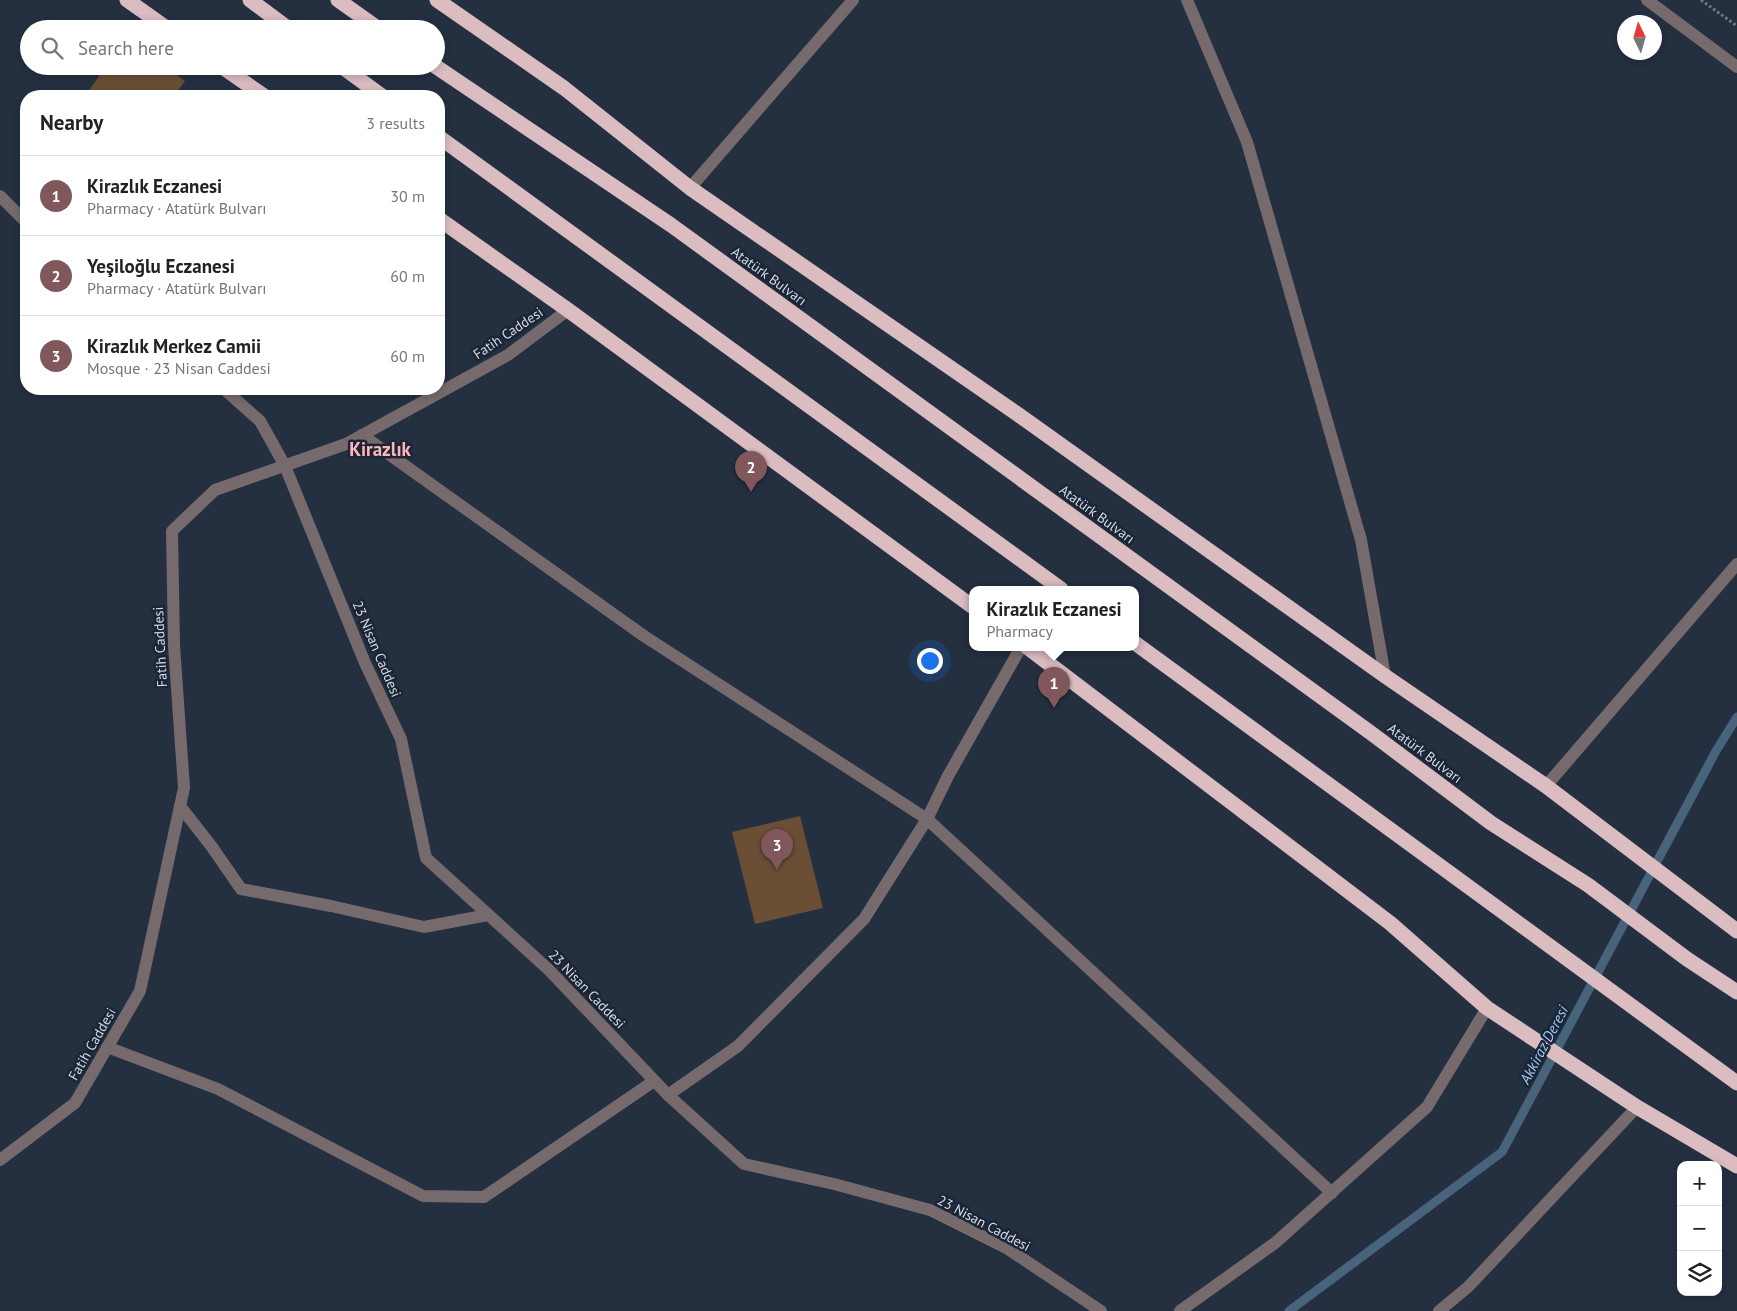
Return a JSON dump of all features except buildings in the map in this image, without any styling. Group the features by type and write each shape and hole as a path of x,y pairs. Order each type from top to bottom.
{"highway":[{"path":"128,0 156,20"},
{"path":"250,0 277,20"},
{"path":"338,0 366,20"},
{"path":"437,0 564,88 690,188 1016,413 1385,676 1546,786 1737,931"},
{"name":"Atatürk Bulvarı","path":"445,73 679,231 1362,727 1491,823 1588,885 1687,959 1737,992"},
{"path":"235,75 256,90"},
{"path":"353,75 374,90"},
{"path":"445,141 1057,586"},
{"path":"445,223 568,310 969,604"},
{"path":"1139,646 1737,1083"},
{"path":"1032,651 1390,923 1486,1008 1637,1107 1737,1166"}],"street":[{"path":"690,188 853,0"},
{"path":"1187,0 1248,142 1362,540 1385,676"},
{"path":"1647,0 1737,67"},
{"path":"0,196 20,216"},
{"name":"Fatih Caddesi","path":"445,390 508,355 568,310"},
{"name":"23 Nisan Caddesi","path":"231,395 260,421 285,466 365,662 401,739 426,858 549,970 668,1096 744,1164 834,1184 930,1210 1008,1250 1101,1311"},
{"name":"Fatih Caddesi","path":"0,1160 75,1103 140,991 184,788 174,645 172,531 215,490 346,444 435,395"},
{"path":"362,435 644,636 927,819 1332,1193"},
{"path":"1546,786 1737,564"},
{"path":"668,1096 738,1046 864,919 927,819 948,776 1018,651"},
{"path":"180,806 212,847 241,889 331,906 424,927 488,915"},
{"path":"1180,1311 1275,1243 1427,1107 1486,1008"},
{"path":"108,1046 218,1089 423,1196 484,1197 654,1081"},
{"path":"1439,1311 1468,1288 1637,1107"}],"path":[{"path":"1701,0 1737,26"}],"waterway":[{"name":"Akkiraz Deresi","path":"1289,1311 1502,1152 1716,751 1737,717"}],"place":[{"name":"Yeşiloğlu Eczanesi","path":"751,492"},
{"name":"Kirazlık Eczanesi","path":"1054,708"},
{"name":"Kirazlık Merkez Camii","path":"777,870"}],"district":[{"name":"Kirazlık","path":"380,449"}]}
